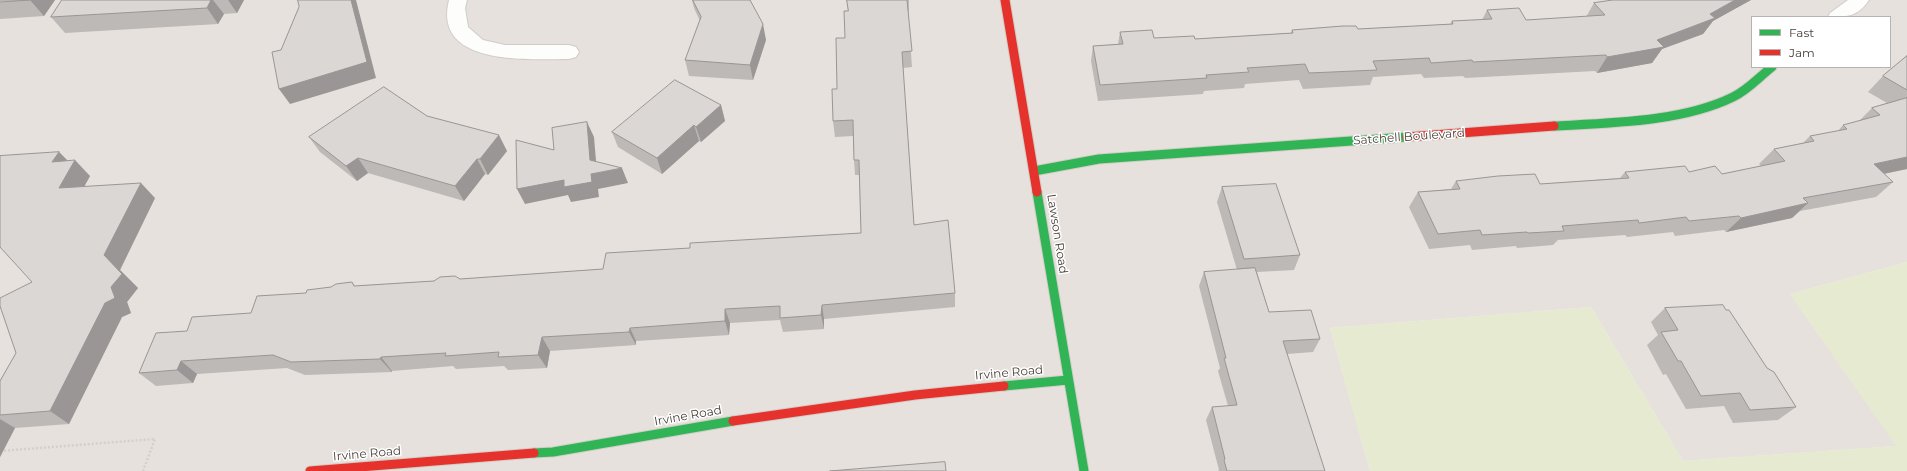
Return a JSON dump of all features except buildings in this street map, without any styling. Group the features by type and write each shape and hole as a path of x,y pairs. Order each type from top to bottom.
{"street":[{"path":"458,0 456,8 459,30 477,45 505,52 568,52"},
{"name":"Lawson Road","path":"1005,0 1084,471"},
{"path":"1839,16 1860,0"},
{"name":"Satchell Boulevard","path":"1034,171 1099,159 1616,122 1676,113 1717,103 1735,96 1771,68"},
{"name":"Irvine Road","path":"310,471 553,452 760,416 915,395 1068,380"}],"path":[{"path":"0,450 155,439 144,471"}],"shaded area":[{"path":"0,0 1907,0 1907,262 1790,294 1897,446 1683,461 1591,307 1330,328 1370,471 0,471"}],"green space":[{"path":"1907,262 1907,471 1370,471 1330,328 1591,307 1683,461 1896,446 1790,294"}],"traffic: fast":[{"path":"1554,126 1646,119 1692,110 1733,97 1771,68"},
{"path":"1034,171 1099,159 1407,137"},
{"path":"1037,192 1084,471"},
{"path":"1004,386 1068,380"},
{"path":"534,453 553,452 733,421"}],"traffic: jam":[{"path":"1005,0 1037,192"},
{"path":"1407,137 1554,126"},
{"path":"733,421 915,395 1004,386"},
{"path":"310,471 534,453"}]}
